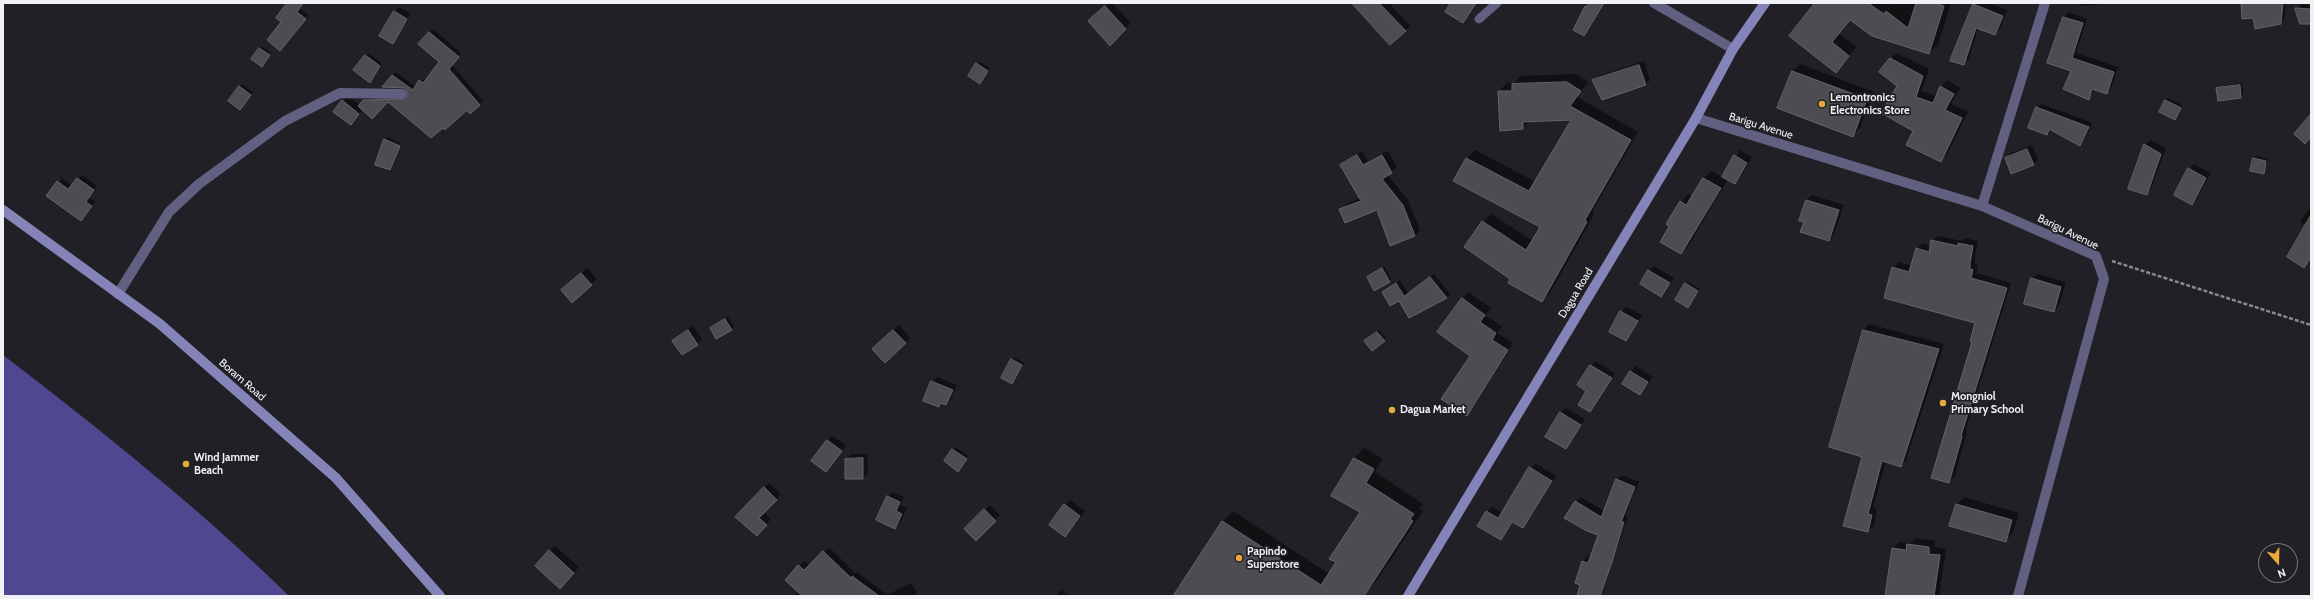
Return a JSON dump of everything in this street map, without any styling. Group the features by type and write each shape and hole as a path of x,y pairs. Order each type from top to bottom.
{"street":[{"path":"1654,3 1733,49"},
{"name":"Dagua Road","path":"1408,596 1696,118 1733,49 1765,3"},
{"path":"1982,206 2045,3"},
{"path":"118,294 169,212 205,179 285,121 340,93 402,94"},
{"name":"Barigu Avenue","path":"1696,118 1982,206 2096,256 2104,278 2018,596"},
{"name":"Boram Road","path":"3,210 160,324 336,478 440,596"}],"lane":[{"path":"1479,19 1497,3"}],"path":[{"path":"2096,256 2311,325"}],"shaded area":[{"path":"3,355 150,471 221,532 289,596 3,596"}],"building":[{"path":"287,3 303,3 297,12 306,19 280,51 267,40 281,22 276,18"},
{"path":"1352,3 1379,3 1406,31 1390,45"},
{"path":"1451,3 1476,3 1463,23 1445,12"},
{"path":"1589,3 1604,3 1584,36 1573,30 1585,6 1587,7"},
{"path":"1815,3 1868,3 1884,14 1886,11 1908,28 1916,3 1935,3 1944,6 1929,54 1872,36 1850,20 1832,42 1849,56 1836,73 1789,36"},
{"path":"2283,3 2281,24 2255,29 2253,18 2242,19 2241,4"},
{"path":"1973,4 2003,16 1995,35 1976,28 1964,65 1950,61"},
{"path":"1105,6 1126,29 1110,46 1088,21"},
{"path":"2295,8 2311,9 2311,24 2300,24"},
{"path":"394,11 407,19 393,44 379,36"},
{"path":"2063,17 2083,23 2072,58 2114,72 2107,94 2092,89 2089,100 2063,89 2071,71 2047,63"},
{"path":"429,32 459,57 449,69 480,105 470,114 467,110 445,130 443,128 431,138 388,102 372,119 358,106 363,100 405,99 408,94 405,88 382,87 392,75 413,90 419,80 423,83 439,62 418,44"},
{"path":"259,48 270,55 262,67 251,59"},
{"path":"365,55 380,66 370,83 353,70"},
{"path":"1890,58 1923,76 1916,97 1933,103 1940,86 1954,94 1945,110 1962,118 1941,162 1906,145 1913,131 1881,113 1897,86 1879,72"},
{"path":"976,63 988,71 980,84 968,76"},
{"path":"1639,65 1646,85 1602,100 1592,80"},
{"name":"Lemontronics Electronics Store","path":"1792,71 1867,99 1853,137 1777,108"},
{"path":"1567,82 1581,91 1570,106 1631,140 1585,220 1587,222 1542,302 1508,283 1510,279 1464,247 1482,221 1526,250 1540,227 1453,181 1466,158 1529,191 1571,120 1523,122 1523,129 1500,131 1498,91 1512,91 1512,84"},
{"path":"2240,85 2241,98 2218,101 2216,88"},
{"path":"239,86 251,95 240,110 228,101"},
{"path":"342,100 359,114 351,125 333,112"},
{"path":"2165,100 2181,108 2175,120 2159,112"},
{"path":"2036,107 2089,127 2080,146 2049,129 2047,135 2028,128"},
{"path":"2311,114 2311,137 2305,144 2294,134"},
{"path":"384,139 400,146 390,170 375,165"},
{"path":"2144,144 2161,154 2147,195 2128,189"},
{"path":"2027,149 2034,165 2011,174 2005,158"},
{"path":"1357,155 1363,165 1382,155 1392,173 1382,179 1403,205 1415,236 1390,246 1377,210 1345,223 1339,209 1361,201 1340,165"},
{"path":"1734,155 1747,163 1735,184 1722,177"},
{"path":"2253,158 2266,161 2264,174 2250,171"},
{"path":"2188,168 2206,178 2192,205 2174,195"},
{"path":"77,178 94,190 86,202 92,206 81,221 46,196 57,181 68,189"},
{"path":"1703,178 1721,188 1681,254 1660,242 1669,227 1666,224 1680,201 1686,205"},
{"path":"1806,200 1839,210 1829,241 1800,232 1804,222 1799,221"},
{"path":"2311,215 2311,257 2304,268 2287,257"},
{"path":"1931,240 1958,246 1958,243 1973,246 1970,263 1970,269 1973,270 1971,278 2007,288 1961,436 1962,437 1949,483 1931,478 1972,342 1970,341 1975,323 1884,298 1892,267 1909,272 1916,248 1929,252"},
{"path":"1382,268 1390,282 1374,291 1367,277"},
{"path":"1648,270 1670,283 1661,297 1640,284"},
{"path":"581,273 592,285 572,303 561,290"},
{"path":"1430,277 1447,298 1409,318 1399,301 1390,306 1382,292 1396,283 1404,296"},
{"path":"2031,278 2061,287 2054,312 2024,304"},
{"path":"1685,283 1698,291 1688,308 1675,300"},
{"path":"1462,298 1485,315 1480,322 1496,333 1492,340 1508,350 1467,416 1441,399 1470,356 1437,332"},
{"path":"1620,311 1638,321 1626,341 1609,332"},
{"path":"725,319 732,330 716,339 710,328"},
{"path":"688,330 698,345 682,355 672,341"},
{"path":"893,330 906,343 885,363 872,349"},
{"path":"1863,330 1939,349 1901,467 1882,461 1868,514 1872,515 1868,532 1843,526 1862,457 1829,447"},
{"path":"1377,332 1385,341 1372,351 1364,341"},
{"path":"1011,359 1022,365 1012,384 1001,378"},
{"path":"1590,365 1612,378 1590,412 1578,405 1586,391 1577,385"},
{"path":"1630,371 1648,382 1640,395 1622,384"},
{"path":"931,381 953,390 946,405 940,403 939,407 923,401"},
{"path":"1560,412 1581,425 1566,449 1545,437"},
{"path":"827,440 842,451 826,472 811,461"},
{"path":"952,449 967,459 958,472 944,461"},
{"path":"863,458 863,479 845,479 845,459"},
{"path":"1354,458 1374,469 1366,483 1414,514 1410,519 1413,521 1364,596 1173,596 1222,521 1321,585 1336,562 1329,559 1360,512 1331,496"},
{"path":"1529,467 1552,481 1523,528 1512,522 1501,540 1477,526 1486,511 1498,518"},
{"path":"1616,479 1635,487 1621,522 1624,522 1612,562 1600,596 1577,596 1580,585 1575,583 1582,561 1588,563 1598,535 1587,531 1564,518 1575,501 1601,517"},
{"path":"764,487 777,500 759,518 767,525 757,536 735,517"},
{"path":"887,496 900,502 896,511 902,514 895,529 876,520"},
{"path":"1064,504 1080,516 1065,537 1049,525"},
{"path":"1956,504 2012,520 2006,542 1949,526"},
{"path":"984,509 996,521 976,541 964,529"},
{"path":"1907,544 1929,547 1929,554 1940,555 1934,596 1885,596 1892,548 1906,550"},
{"path":"549,550 574,573 560,589 535,566"},
{"path":"823,551 851,578 852,576 879,596 802,596 785,580 798,565 804,570"}],"place":[{"name":"Lemontronics Electronics Store","path":"1822,104"},
{"name":"Mongniol Primary School","path":"1943,403"},
{"name":"Dagua Market","path":"1392,410"},
{"name":"Wind Jammer Beach","path":"186,464"},
{"name":"Papindo Superstore","path":"1239,558"}]}
